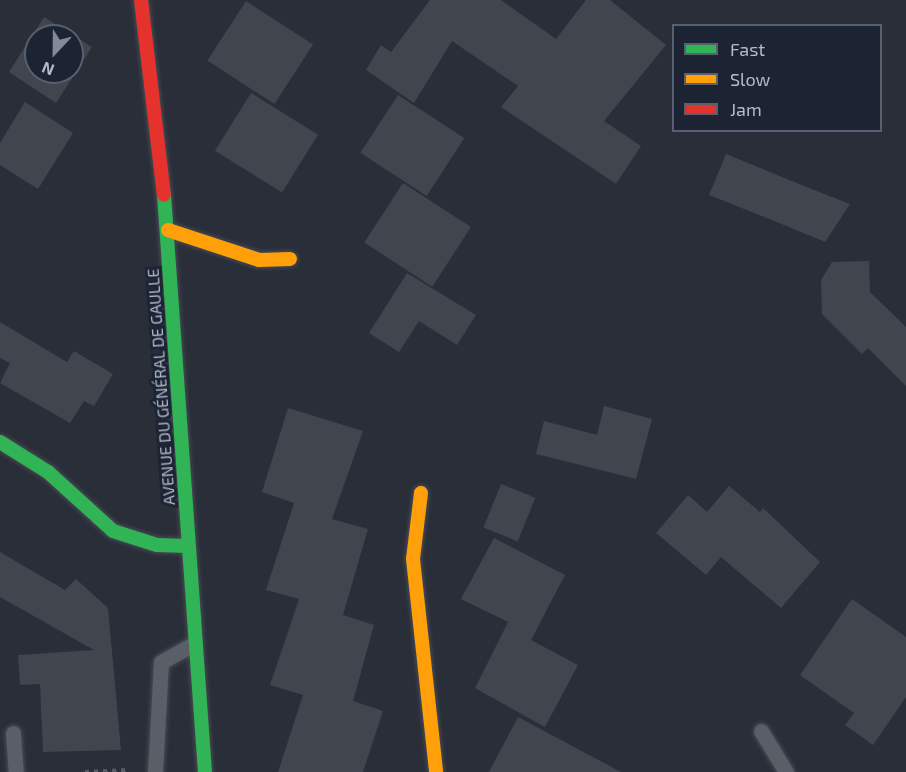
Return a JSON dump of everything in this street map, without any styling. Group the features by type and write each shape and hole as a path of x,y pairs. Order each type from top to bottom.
{"street":[{"name":"AVENUE DU GÉNÉRAL DE GAULLE","path":"141,0 168,230 205,772"},
{"path":"168,230 259,261 290,259"},
{"path":"0,442 48,472 113,531 157,545 188,546"},
{"path":"421,493 413,559 436,772"}],"lane":[{"path":"147,771 161,662 195,643"},
{"path":"761,731 786,772"},
{"path":"13,733 16,772"}],"path":[{"path":"85,772 147,771"}],"building":[{"path":"430,0 501,0 556,39 586,0 610,0 666,45 604,121 641,146 616,184 501,107 518,86 452,41 414,103 366,70 381,45 391,52"},
{"path":"246,1 313,45 274,104 207,61"},
{"path":"44,17 55,24 40,24"},
{"path":"84,42 92,47 84,59"},
{"path":"24,48 24,82 9,72"},
{"path":"27,84 68,84 56,103"},
{"path":"251,93 318,135 282,193 215,151"},
{"path":"398,95 464,138 427,196 360,153"},
{"path":"25,102 73,133 38,189 0,165 0,143"},
{"path":"726,154 850,204 825,242 709,195"},
{"path":"403,183 471,227 432,287 364,243"},
{"path":"869,261 870,292 906,327 906,386 868,348 862,354 822,314 821,280 832,262"},
{"path":"407,273 476,315 457,345 419,321 399,352 369,333"},
{"path":"0,322 67,362 74,351 113,374 94,406 84,401 70,423 0,383 10,363 0,358"},
{"path":"604,406 652,419 636,479 536,454 544,421 597,435"},
{"path":"288,408 363,431 332,519 368,529 343,615 374,625 353,701 383,711 363,772 278,772 303,695 270,685 299,599 266,590 294,503 262,492"},
{"path":"501,484 535,498 518,541 483,528"},
{"path":"729,486 760,512 763,508 820,562 781,608 721,557 706,575 656,533 688,495 707,512"},
{"path":"494,538 565,575 531,640 578,665 545,727 475,688 508,622 461,599"},
{"path":"0,552 65,590 76,579 108,608 121,750 43,752 40,684 20,685 18,655 94,650 0,597"},
{"path":"852,599 906,637 906,697 873,745 845,725 854,713 800,675"},
{"path":"518,717 621,772 489,772"}],"traffic: fast":[{"path":"164,195 205,772"},
{"path":"0,442 48,472 113,531 157,545 188,546"}],"traffic: slow":[{"path":"168,230 259,260 290,259"},
{"path":"421,493 413,559 436,772"}],"traffic: jam":[{"path":"141,0 164,195"}]}
